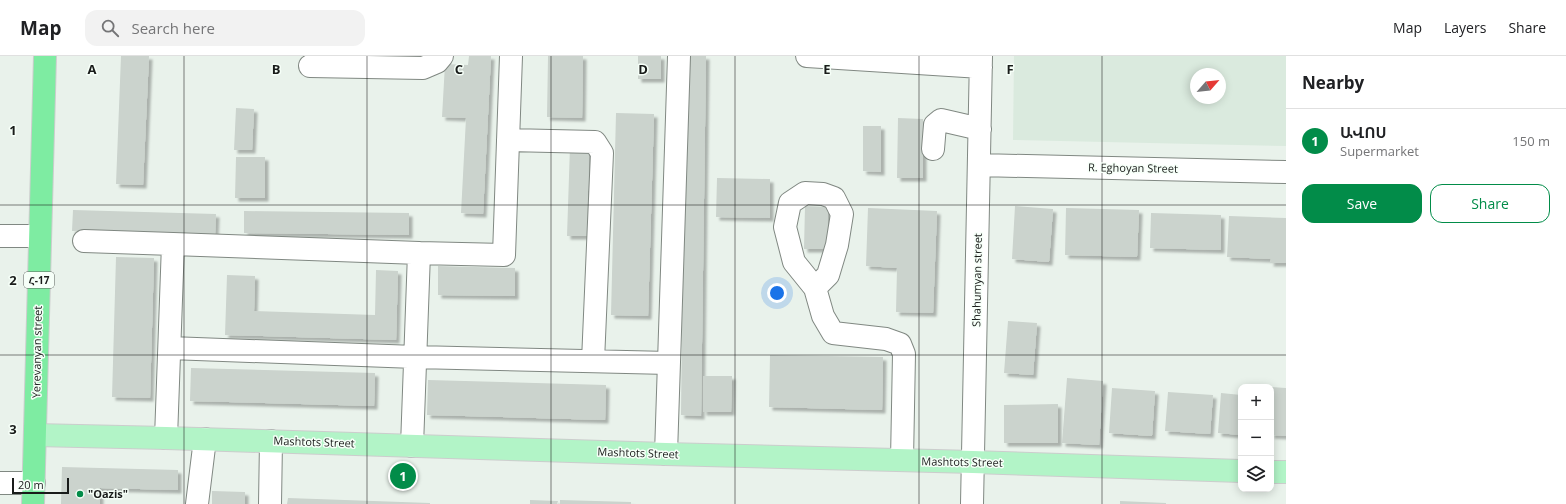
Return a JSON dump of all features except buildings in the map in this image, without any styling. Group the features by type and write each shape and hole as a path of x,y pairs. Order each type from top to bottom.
{"highway":[{"name":"Yerevanyan street","path":"33,504 45,56"}],"main road":[{"name":"Mashtots Street","path":"35,435 1238,471"},
{"path":"1274,472 1286,472"}],"street":[{"path":"310,66 423,68 437,62 442,56"},
{"path":"84,241 504,255 511,56"},
{"path":"666,454 679,56"},
{"path":"807,56 981,62"},
{"name":"Shahumyan street","path":"972,504 981,62"},
{"path":"933,149 935,125 942,120 980,129"},
{"path":"508,140 595,142 602,153 593,361"},
{"name":"R. Eghoyan Street","path":"980,165 1286,172"},
{"path":"0,236 40,236"},
{"path":"166,438 173,244"},
{"path":"412,446 419,253"},
{"path":"815,288 823,316 833,333 886,339 900,344 904,354 902,460"},
{"path":"170,348 415,357 669,363"},
{"path":"197,504 205,439"},
{"path":"270,504 271,441"},
{"path":"0,483 34,483"}],"shaded area":[{"path":"1014,56 1286,56 1286,146 1013,140"}],"place":[{"name":"ԱՎՈՍ","path":"403,476"},
{"name":"\"Oazis\"","path":"80,494"}]}
